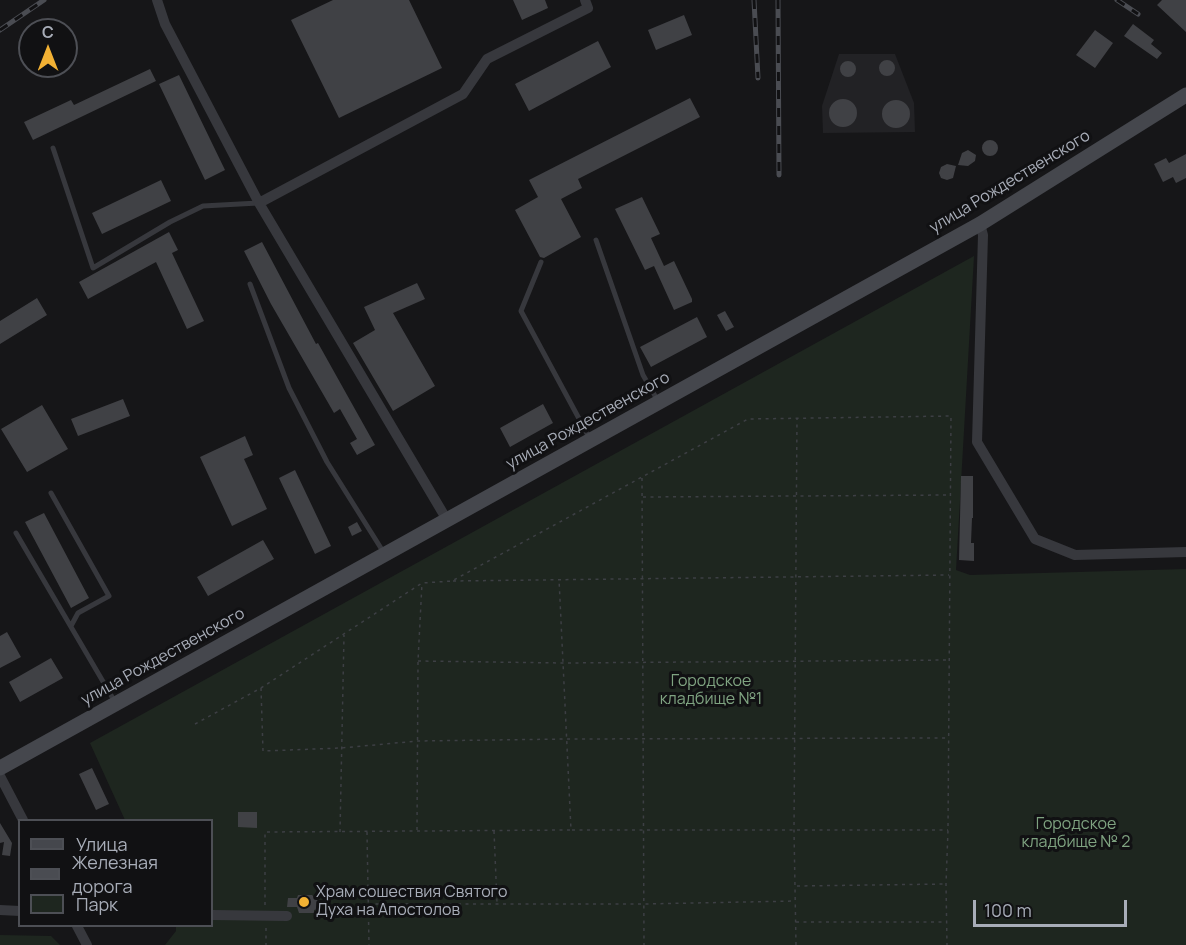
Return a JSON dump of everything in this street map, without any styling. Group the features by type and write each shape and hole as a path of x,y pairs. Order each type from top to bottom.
{"main road":[{"name":"улица Рождественского","path":"0,768 980,224 1186,95"}],"street":[{"path":"157,0 165,24 260,203 447,520"},
{"path":"260,203 464,94 487,59 588,8 585,0"},
{"path":"980,224 983,235 977,442 1035,539 1075,555 1186,552"},
{"path":"0,776 22,819"},
{"path":"0,910 18,911"},
{"path":"213,915 286,916"},
{"path":"78,927 87,945"}],"lane":[{"path":"53,148 93,268 170,222 203,206 260,203"},
{"path":"596,240 643,375 659,403"},
{"path":"542,262 521,311 591,440"},
{"path":"250,284 289,388 327,462 384,555"},
{"path":"51,493 109,596 78,613 71,626"},
{"path":"16,533 116,703"}],"path":[{"path":"452,581 748,419 951,416 947,945"},
{"path":"796,945 794,738 797,418"},
{"path":"642,477 644,945"},
{"path":"642,497 951,495"},
{"path":"195,724 261,688 422,582 950,575"},
{"path":"559,579 571,830"},
{"path":"417,831 418,661 422,582"},
{"path":"340,832 344,634"},
{"path":"418,661 563,663 950,660"},
{"path":"261,688 264,751 341,748 418,741 949,738"},
{"path":"266,945 265,832 948,830"},
{"path":"494,831 497,904"},
{"path":"367,832 369,945"},
{"path":"795,886 946,884"},
{"path":"368,904 644,904 795,901"},
{"path":"796,922 947,922"}],"shaded area":[{"path":"839,54 895,54 914,103 915,132 823,133 822,106"}],"green space":[{"name":"Городское кладбище №1","path":"974,256 956,570 970,575 1186,569 1186,945 165,945 176,931 176,927 213,927 213,819 125,819 90,743"},
{"path":"0,935 51,936 60,945 0,945"}],"building":[{"path":"333,0 409,0 442,68 339,118 291,20"},
{"path":"513,0 545,0 548,8 522,20"},
{"path":"1162,0 1186,0 1186,32 1157,5"},
{"path":"684,15 692,35 656,50 648,30"},
{"path":"1133,24 1154,40 1151,44 1162,53 1157,59 1124,36"},
{"path":"1095,30 1113,43 1095,68 1076,55"},
{"path":"598,41 611,67 529,111 515,84"},
{"path":"887,60 895,68 887,76 879,68"},
{"path":"848,61 856,69 848,77 840,69"},
{"path":"150,69 156,81 33,140 24,122 71,100 74,105"},
{"path":"179,75 225,170 205,180 159,84"},
{"path":"690,98 700,117 578,179 582,188 561,199 581,237 544,258 540,257 515,210 538,197 529,180"},
{"path":"843,99 853,103 857,113 853,123 843,127 833,123 829,113 833,103"},
{"path":"896,100 906,104 910,114 906,124 896,128 886,124 882,114 886,104"},
{"path":"990,140 996,142 998,148 996,154 990,156 984,154 982,148 984,142"},
{"path":"968,150 976,155 975,161 968,166 958,165 962,153"},
{"path":"1186,154 1186,178 1176,183 1173,177 1163,182 1154,164 1166,158 1169,163"},
{"path":"947,164 956,166 953,178 947,180 941,178 939,173 941,167"},
{"path":"161,180 171,201 102,234 92,213"},
{"path":"642,197 660,234 651,238 664,266 674,261 692,299 692,302 674,310 654,266 645,270 615,209"},
{"path":"169,232 178,250 172,253 204,321 187,329 156,262 88,299 79,282"},
{"path":"262,242 316,344 318,343 375,445 357,455 350,443 357,439 340,409 334,413 271,304 244,251"},
{"path":"417,283 425,299 393,313 435,386 393,411 353,343 375,330 364,307"},
{"path":"37,298 47,315 0,344 0,321"},
{"path":"725,311 734,327 726,331 717,315"},
{"path":"697,317 707,337 651,367 640,347"},
{"path":"123,399 130,416 78,436 71,419"},
{"path":"543,404 553,423 510,447 500,428"},
{"path":"42,405 68,449 27,472 1,429"},
{"path":"245,436 253,455 244,459 267,509 232,526 200,457"},
{"path":"295,470 331,546 315,554 279,478"},
{"path":"961,476 973,476 971,543 974,543 974,561 959,560"},
{"path":"44,513 89,598 71,608 25,522"},
{"path":"357,522 362,531 352,536 348,527"},
{"path":"263,540 274,559 208,596 197,577"},
{"path":"7,632 21,657 0,668 0,636"},
{"path":"51,658 63,678 20,702 9,682"},
{"path":"92,768 109,804 96,810 79,774"},
{"path":"238,812 257,812 257,828 238,827"},
{"path":"0,823 12,843 10,856 2,855 4,842 0,843"},
{"path":"298,895 312,895 319,902 318,909 314,910 314,913 299,913 297,907 287,907 288,898 297,898"}],"railway":[{"path":"0,30 44,0"},
{"path":"754,0 758,78"},
{"path":"778,0 779,175"},
{"path":"1117,0 1138,14"}],"place":[{"name":"Храм сошествия Святого Духа на Апостолов","path":"304,902"}],"park label":[{"name":"Городское кладбище № 2","path":"1076,834"}]}
